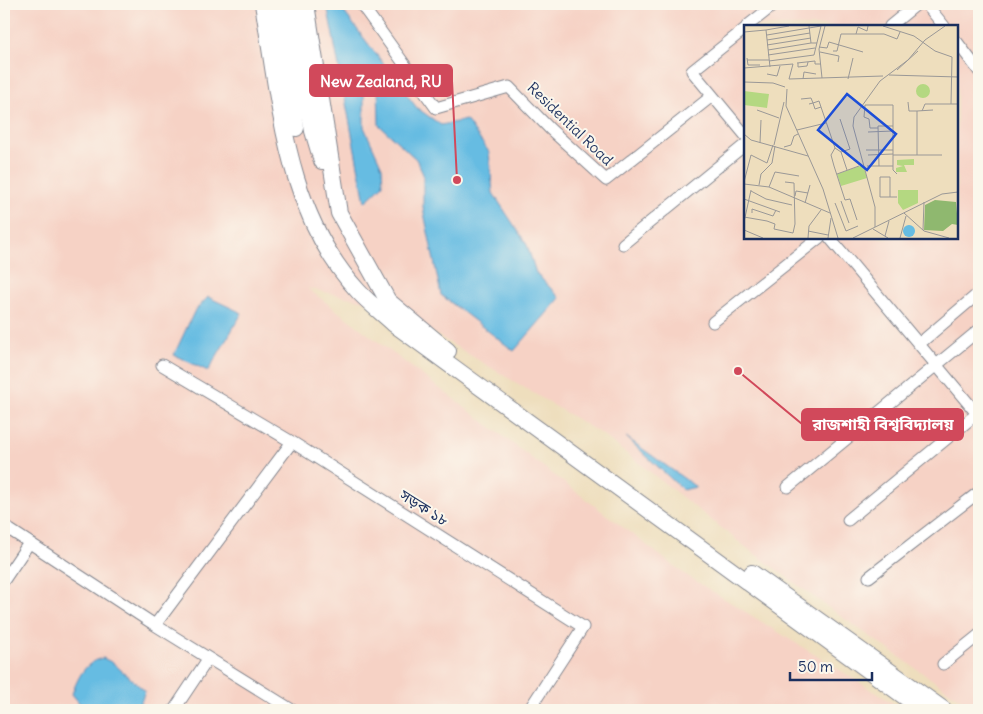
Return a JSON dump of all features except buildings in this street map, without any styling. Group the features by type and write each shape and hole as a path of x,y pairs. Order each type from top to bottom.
{"main road":[{"path":"263,4 290,162 303,203 330,254 357,290 394,324 923,710"},
{"path":"276,4 296,133 303,203"},
{"path":"290,4 313,132 339,213 388,301 434,341 706,540 944,710"},
{"path":"306,4 339,213"}],"street":[{"name":"Residential Road","path":"361,4 436,108 509,86 550,128 606,180 712,96"},
{"path":"749,25 775,4"},
{"path":"891,25 917,4"},
{"path":"926,4 943,25"},
{"path":"744,29 692,71 744,134"},
{"path":"958,43 979,70"},
{"path":"623,244 744,146"},
{"path":"713,322 818,239"},
{"path":"831,239 979,414 848,520"},
{"path":"919,344 979,293"},
{"path":"788,486 979,330"},
{"name":"সড়ক ১৮","path":"162,365 292,442 584,627 529,710"},
{"path":"155,625 292,442"},
{"path":"869,576 979,492"},
{"path":"4,526 208,659 292,710"},
{"path":"4,580 29,543"},
{"path":"943,664 979,635"},
{"path":"174,710 208,659"}],"shaded area":[{"path":"4,4 979,4 979,710 976,710 839,615 752,552 603,435 390,307 307,288 686,575 904,710 4,710"}],"water":[{"path":"333,4 338,4 417,108 441,125 466,120 489,152 493,193 527,245 536,273 560,298 514,351 441,295 423,208 423,174 416,159 379,125 378,87 364,73 364,127 382,167 383,185 365,202 328,10"},
{"path":"208,297 242,313 208,371 174,355 194,312"},
{"path":"626,437 696,487 683,490"},
{"path":"103,658 113,663 145,691 138,710 85,710 72,694 83,671 91,663"}],"place":[{"name":"New Zealand, RU","path":"457,180"},
{"name":"রাজশাহী বিশ্ববিদ্যালয়","path":"738,371"}]}
